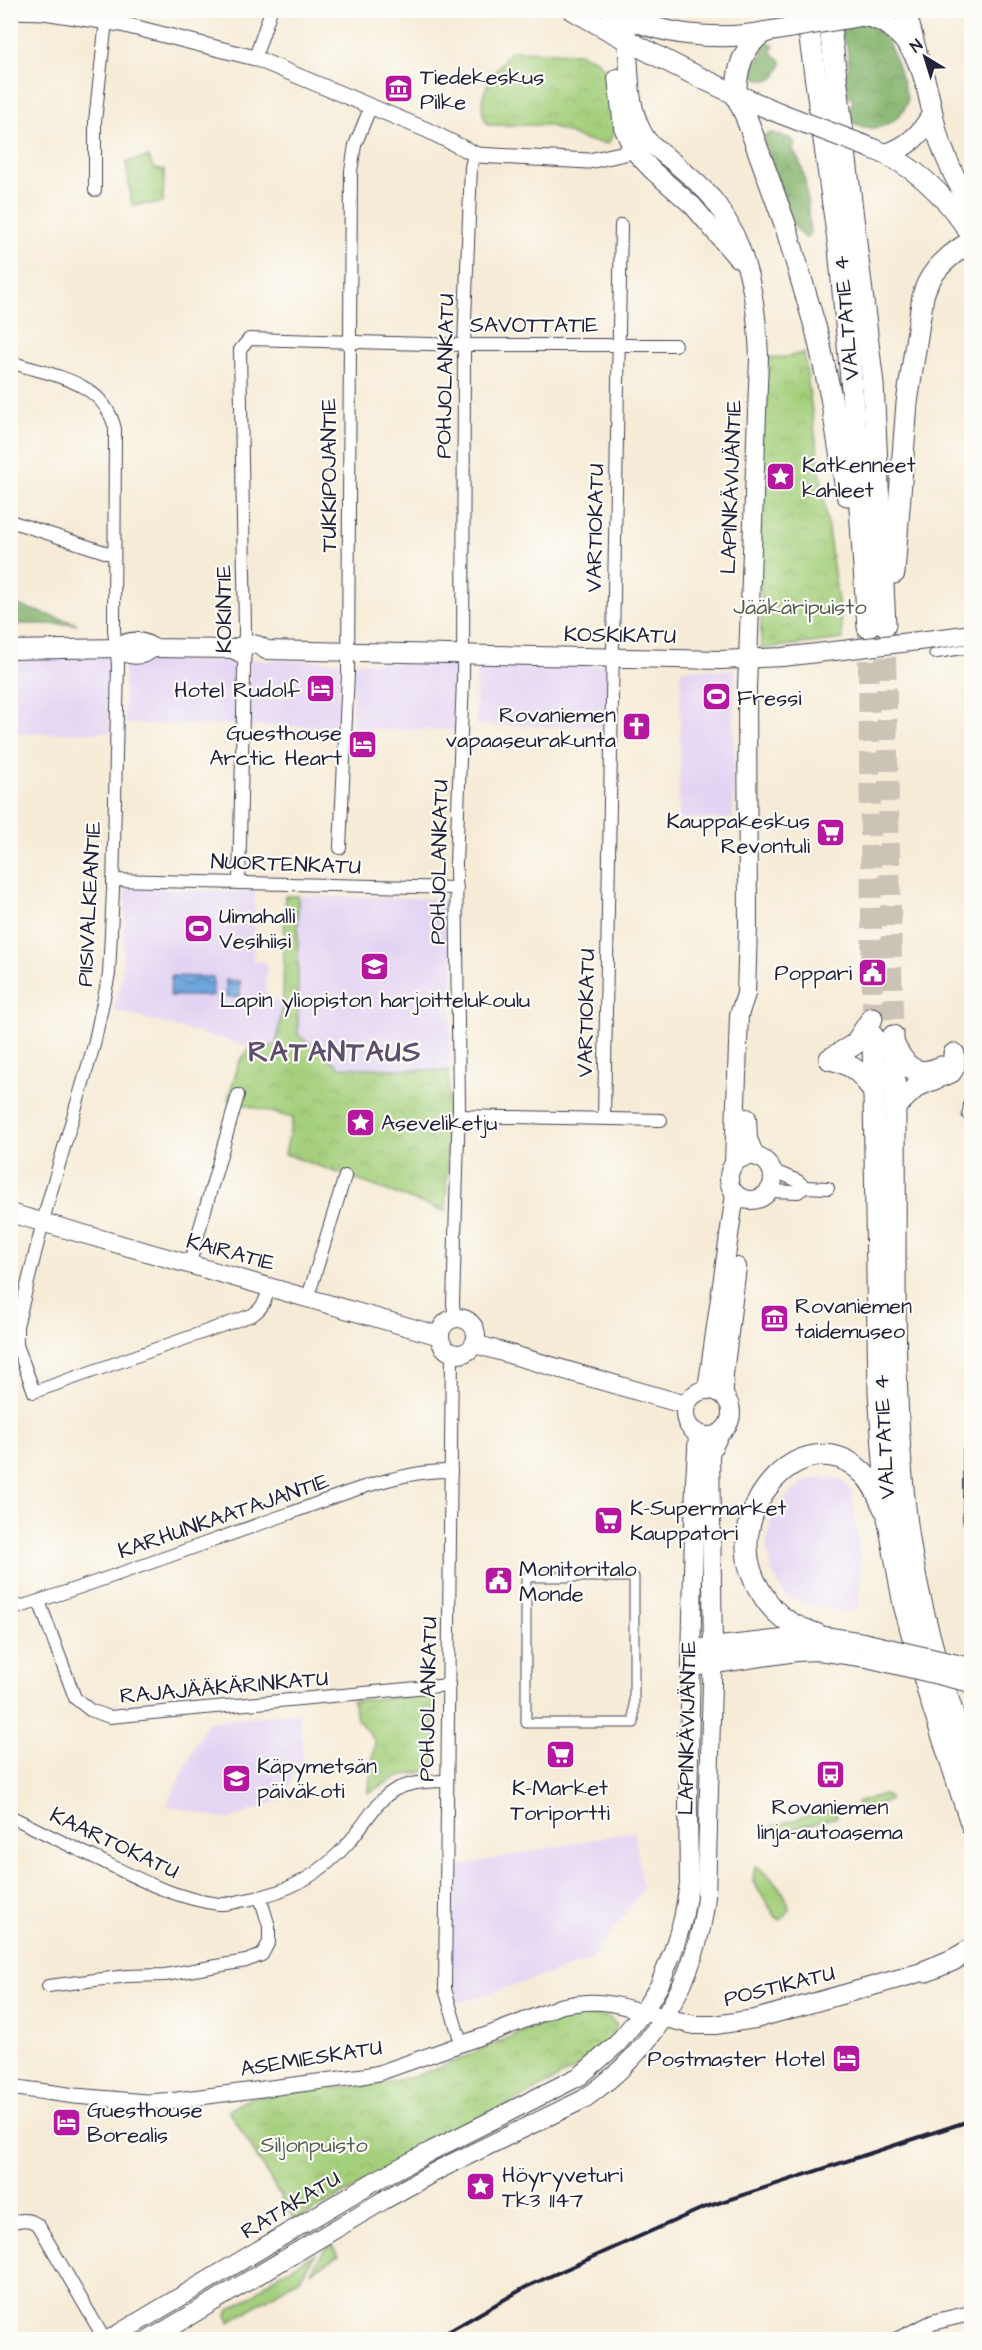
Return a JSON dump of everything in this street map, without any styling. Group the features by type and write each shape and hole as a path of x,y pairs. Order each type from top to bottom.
{"highway":[{"name":"VALTATIE 4","path":"807,10 839,249 852,389 881,625"},
{"name":"VALTATIE 4","path":"828,10 873,384 881,625"},
{"path":"905,10 919,64"},
{"path":"735,95 745,114 785,224 817,333 841,455 869,657"},
{"path":"881,625 907,403 925,287 934,272 972,239"},
{"name":"VALTATIE 4","path":"883,1034 874,1093 879,1392 888,1517 904,1605 929,1695 972,1826"},
{"name":"VALTATIE 4","path":"883,1034 894,1108 898,1428 906,1517 930,1642 972,1770"},
{"path":"874,1093 865,1077 851,1066 830,1059 855,1044 883,1034 906,1065 918,1071 931,1071 941,1067 952,1059 954,1054 955,1059 951,1072 917,1086 894,1108"},
{"path":"818,1635 789,1622 769,1604 758,1588 752,1574 747,1547 750,1516 756,1503 774,1478 788,1467 817,1456 831,1456 845,1460 861,1471 873,1485 888,1517"},
{"path":"926,1971 972,1949"},
{"path":"926,1971 972,1964"}],"main road":[{"path":"573,10 622,23 696,35 768,31 861,16 876,19 891,27 907,45 919,64 945,153 972,207"},
{"path":"622,23 665,59 735,95 878,151 904,164 942,195 956,212 972,239"},
{"name":"LAPINKÄVIJÄNTIE","path":"622,23 640,145"},
{"name":"LAPINKÄVIJÄNTIE","path":"622,23 616,62 623,127 640,145 653,171 693,206 747,270 758,323 759,358 748,658 749,887 746,994 750,1014 746,1101 748,1139 755,1156"},
{"path":"735,95 740,64 746,50 752,42 768,31"},
{"path":"630,82 642,64 654,58 665,59"},
{"path":"878,151 903,147 913,140 927,124 932,114"},
{"name":"KOSKIKATU","path":"10,650 118,648 127,654 144,655 153,648 241,649 259,655 266,650 721,660 834,651 935,647 972,634"},
{"name":"LAPINKÄVIJÄNTIE","path":"734,1163 739,1015 746,994"},
{"path":"755,1156 765,1161 772,1170 773,1180 769,1191 759,1199 742,1197 729,1184 734,1163 744,1157 755,1156"},
{"path":"715,1392 742,1197"},
{"name":"KAIRATIE","path":"10,1213 440,1336"},
{"path":"455,1319 466,1320 476,1333 475,1344 463,1354 453,1354 443,1347 440,1336 444,1324 455,1319"},
{"path":"475,1344 686,1405"},
{"path":"715,1392 731,1407 731,1416 728,1426 720,1433 709,1436 698,1433 687,1421 686,1405 694,1394 715,1392"},
{"name":"LAPINKÄVIJÄNTIE","path":"643,2012 658,1986 673,1951 687,1897 695,1481 698,1433"},
{"name":"LAPINKÄVIJÄNTIE","path":"664,2018 682,1985 705,1909 713,1657 710,1453 720,1433"},
{"path":"972,1450 972,1520"},
{"path":"713,1657 818,1635 865,1650 970,1675"},
{"path":"692,1657 865,1650"},
{"name":"POSTIKATU","path":"643,2012 694,2025 716,2025 755,2019 926,1971"},
{"name":"RATAKATU","path":"107,2340 373,2182 580,2076 617,2044 643,2012"},
{"name":"RATAKATU","path":"149,2340 384,2200 440,2169 584,2099 612,2078 640,2051 664,2018"}],"street":[{"path":"255,58 271,10"},
{"path":"10,11 44,12 106,21 255,58 371,106 474,154 488,157 589,161 613,157 640,145"},
{"path":"95,190 95,121 106,21"},
{"name":"TUKKIPOJANTIE","path":"340,848 348,652 351,171 356,145 371,106"},
{"name":"POHJOLANKATU","path":"455,1319 453,1304 458,1116 457,888 462,656 464,345 471,167 474,154"},
{"name":"VARTIOKATU","path":"604,1118 621,225"},
{"name":"SAVOTTATIE","path":"249,339 464,345 675,345"},
{"name":"KOKINTIE","path":"239,882 240,350 249,339"},
{"name":"PIISIVALKEANTIE","path":"10,362 85,387 100,398 112,417 115,429 114,631 118,648 109,974 100,1018 21,1303 15,1336 34,1392 252,1315 265,1302 270,1286"},
{"path":"10,521 114,555"},
{"name":"KOSKIKATU","path":"935,647 972,648"},
{"name":"NUORTENKATU","path":"113,880 457,888"},
{"path":"967,1115 972,1080"},
{"path":"189,1266 238,1095"},
{"path":"458,1116 661,1120"},
{"path":"772,1170 798,1180 806,1187"},
{"path":"308,1297 345,1176"},
{"path":"769,1191 798,1192 806,1187 828,1188"},
{"name":"POHJOLANKATU","path":"453,1354 445,1989 461,2043"},
{"name":"KARHUNKAATAJANTIE","path":"10,1610 310,1506 407,1475 451,1471"},
{"path":"526,1577 634,1577 634,1723 526,1723 526,1577"},
{"name":"RAJAJÄÄKÄRINKATU","path":"39,1601 75,1698 90,1710 110,1717 449,1685"},
{"name":"KAARTOKATU","path":"10,1816 173,1894 221,1904 260,1897 291,1888 320,1870 338,1854 374,1807 391,1792 410,1784 447,1781"},
{"path":"48,1986 127,1976 165,1975 246,1961 262,1955 269,1942 269,1926 260,1897"},
{"name":"ASEMIESKATU","path":"10,2087 114,2100 177,2100 363,2076 561,2006 587,2000 617,2004 643,2012"},
{"path":"10,2224 22,2220 34,2222 39,2226 107,2340"},
{"path":"897,2340 934,2322 972,2313"}],"shaded area":[{"path":"112,656 111,732 11,734 10,658"},
{"path":"124,660 238,661 237,725 124,724"},
{"path":"250,660 340,661 339,727 249,726"},
{"path":"353,662 461,663 461,730 352,729"},
{"path":"476,664 611,665 610,727 476,725"},
{"path":"681,669 735,670 733,819 679,819"},
{"path":"126,888 255,892 253,962 267,962 266,1001 283,1001 276,1046 251,1047 113,1010 122,977"},
{"name":"Lapin yliopiston harjoittelukoulu","path":"298,896 456,899 449,1071 340,1067 297,1035"},
{"path":"822,1477 842,1480 852,1492 861,1571 859,1605 851,1612 816,1606 785,1596 772,1572 766,1546 772,1517 785,1498 803,1483"},
{"name":"Käpymetsän päiväkoti","path":"299,1712 303,1756 283,1799 227,1820 167,1805 207,1722"},
{"path":"634,1831 643,1889 591,1961 455,2004 449,1868"}],"green space":[{"path":"860,21 882,31 885,35 897,65 907,101 898,117 881,127 863,127 851,121 850,107 854,100 847,94 844,77 849,67 847,46 840,32 841,25"},
{"path":"768,41 774,45 771,51 782,63 776,77 765,80 757,78 748,70 751,64 761,57 763,52 760,44"},
{"path":"511,51 579,53 596,60 611,75 616,128 608,144 585,140 548,125 488,125 483,115 482,105 487,85"},
{"path":"771,133 795,142 793,151 805,179 810,232 807,238 803,237 793,224 762,137"},
{"path":"149,157 154,169 164,170 163,203 132,205 126,162"},
{"name":"Jääkäripuisto","path":"804,353 843,639 761,649 759,358 786,357"},
{"path":"11,603 77,624 11,624"},
{"path":"285,896 298,896 298,1035 340,1067 449,1071 446,1212 285,1154 293,1118 228,1100 239,1062 251,1047 276,1046 283,1001"},
{"path":"434,1694 436,1761 433,1770 399,1776 368,1793 375,1741 357,1719 352,1701"},
{"path":"883,1794 888,1796 889,1801 857,1810 857,1803"},
{"path":"835,1808 837,1817 773,1834 772,1826"},
{"path":"755,1866 772,1879 786,1898 789,1910 781,1920 776,1917 753,1882"},
{"name":"Siljonpuisto","path":"586,2013 608,2017 617,2025 608,2042 582,2065 295,2221 229,2110 250,2098 259,2096 369,2085 422,2074 538,2026"},
{"path":"332,2244 339,2255 311,2272 324,2250"},
{"path":"316,2253 300,2278 230,2322 227,2315 229,2310 251,2297 272,2279"}],"water":[{"path":"171,976 213,977 213,996 170,996"},
{"path":"226,980 240,981 240,997 226,997"}],"tunnel":[{"path":"885,626 893,1036"},
{"path":"868,629 873,1036"}],"railway":[{"path":"434,2340 526,2287 703,2208 972,2120"}],"place":[{"name":"Tiedekeskus Pilke","path":"399,89"},
{"name":"Katkenneet kahleet","path":"781,477"},
{"name":"Hotel Rudolf","path":"321,689"},
{"name":"Fressi","path":"716,697"},
{"name":"Rovaniemen vapaaseurakunta","path":"637,727"},
{"name":"Guesthouse Arctic Heart","path":"363,745"},
{"name":"Kauppakeskus Revontuli","path":"831,833"},
{"name":"Uimahalli Vesihiisi","path":"198,928"},
{"name":"Lapin yliopiston harjoittelukoulu","path":"375,967"},
{"name":"Poppari","path":"873,972"},
{"name":"Aseveliketju","path":"360,1122"},
{"name":"Rovaniemen taidemuseo","path":"774,1318"},
{"name":"K-Supermarket Kauppatori","path":"609,1520"},
{"name":"Monitoritalo Monde","path":"498,1581"},
{"name":"K-Market Toriportti","path":"560,1755"},
{"name":"Rovaniemen linja-autoasema","path":"830,1774"},
{"name":"Käpymetsän päiväkoti","path":"236,1778"},
{"name":"Postmaster Hotel","path":"846,2058"},
{"name":"Guesthouse Borealis","path":"66,2122"},
{"name":"Höyryveturi Tk3 1147","path":"481,2187"}],"district":[{"name":"RATANTAUS","path":"335,1051"}]}
